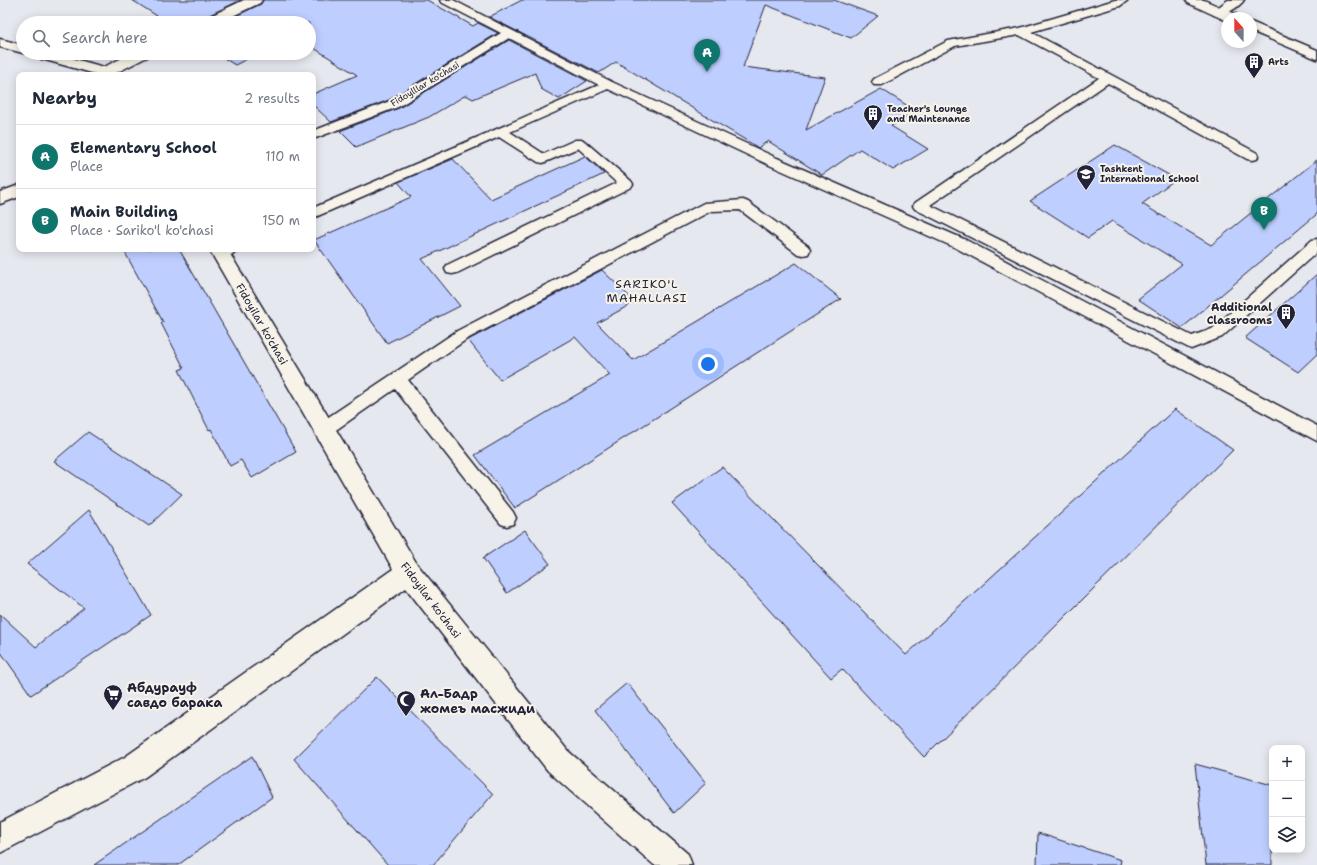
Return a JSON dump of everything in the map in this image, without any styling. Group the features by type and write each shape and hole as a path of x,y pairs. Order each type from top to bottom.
{"street":[{"path":"222,16 255,0"},
{"path":"1192,0 1220,12 1237,0"},
{"path":"1257,29 1317,55"},
{"path":"0,43 16,47"},
{"path":"60,60 102,72"},
{"path":"108,72 131,60"},
{"path":"0,198 16,192"},
{"name":"Fidoyilar ko'chasi","path":"224,252 324,429 408,572 558,761 677,865"},
{"path":"0,838 135,767 408,572"}],"lane":[{"path":"445,0 608,85 772,161 961,244 1317,434"},
{"path":"878,82 952,43 1021,31 1116,4 1123,0"},
{"path":"1021,31 1252,156"},
{"name":"Fidoylllar ko'chasi","path":"316,134 394,104 509,33"},
{"path":"1108,77 920,206 1191,343 1217,333 1317,244"},
{"path":"316,212 608,85"},
{"path":"452,269 626,184 579,144 543,159 500,132"},
{"path":"324,429 462,335 708,206 743,205 804,250"},
{"path":"397,379 507,518"}],"building":[{"path":"132,0 241,0 207,16 157,16"},
{"path":"263,0 427,0 473,26 478,23 498,33 389,100 331,122 316,108 316,93 357,75 316,49 316,16 236,16 261,4"},
{"path":"522,0 834,0 878,16 851,38 766,5 743,67 825,77 806,130 881,89 916,111 891,126 928,149 893,170 860,149 822,175 768,141 758,148 616,62 599,73 489,17"},
{"path":"509,40 587,81 559,99 541,89 535,73 473,99 466,95 429,117 356,147 340,131 399,108"},
{"path":"227,60 245,60 235,65"},
{"path":"1115,145 1176,179 1142,204 1211,245 1317,160 1317,214 1182,328 1138,299 1182,264 1112,221 1088,238 1030,201"},
{"path":"585,156 604,174 422,259 460,306 387,343 316,243 316,239 411,197 398,182 453,159 491,199"},
{"path":"125,252 181,252 296,452 252,478 241,460 230,466 211,429 209,430 179,370 184,368 161,323 163,322"},
{"path":"796,263 841,299 515,508 475,455 610,375 575,337 500,380 468,340 602,270 635,302 597,323 633,360"},
{"name":"Additional Classrooms","path":"1317,274 1317,354 1298,372 1245,338"},
{"path":"1175,409 1233,450 924,757 842,669 831,678 672,503 722,467 906,655"},
{"path":"88,432 182,494 149,526 54,461"},
{"path":"89,510 151,615 31,695 0,651 0,614 36,647 84,608 27,564"},
{"path":"525,530 550,564 507,593 483,558"},
{"path":"377,677 493,794 433,865 388,865 294,759"},
{"path":"627,683 706,783 674,813 595,710"},
{"path":"252,756 272,797 178,865 94,865"},
{"path":"1195,764 1269,784 1269,853 1272,853 1272,865 1206,865"},
{"path":"1038,833 1121,860 1120,865 1037,865"}],"place":[{"name":"Elementary School","path":"707,72"},
{"name":"Arts","path":"1254,79"},
{"name":"Teacher's Lounge and Maintenance","path":"873,131"},
{"name":"Tashkent International School","path":"1086,191"},
{"name":"Main Building","path":"1264,230"},
{"name":"Additional Classrooms","path":"1286,330"},
{"name":"Абдурауф савдо барака","path":"113,711"},
{"name":"Ал-Бадр жомеъ масжиди","path":"406,717"}],"district":[{"name":"SARIKO'L MAHALLASI","path":"647,291"}]}
